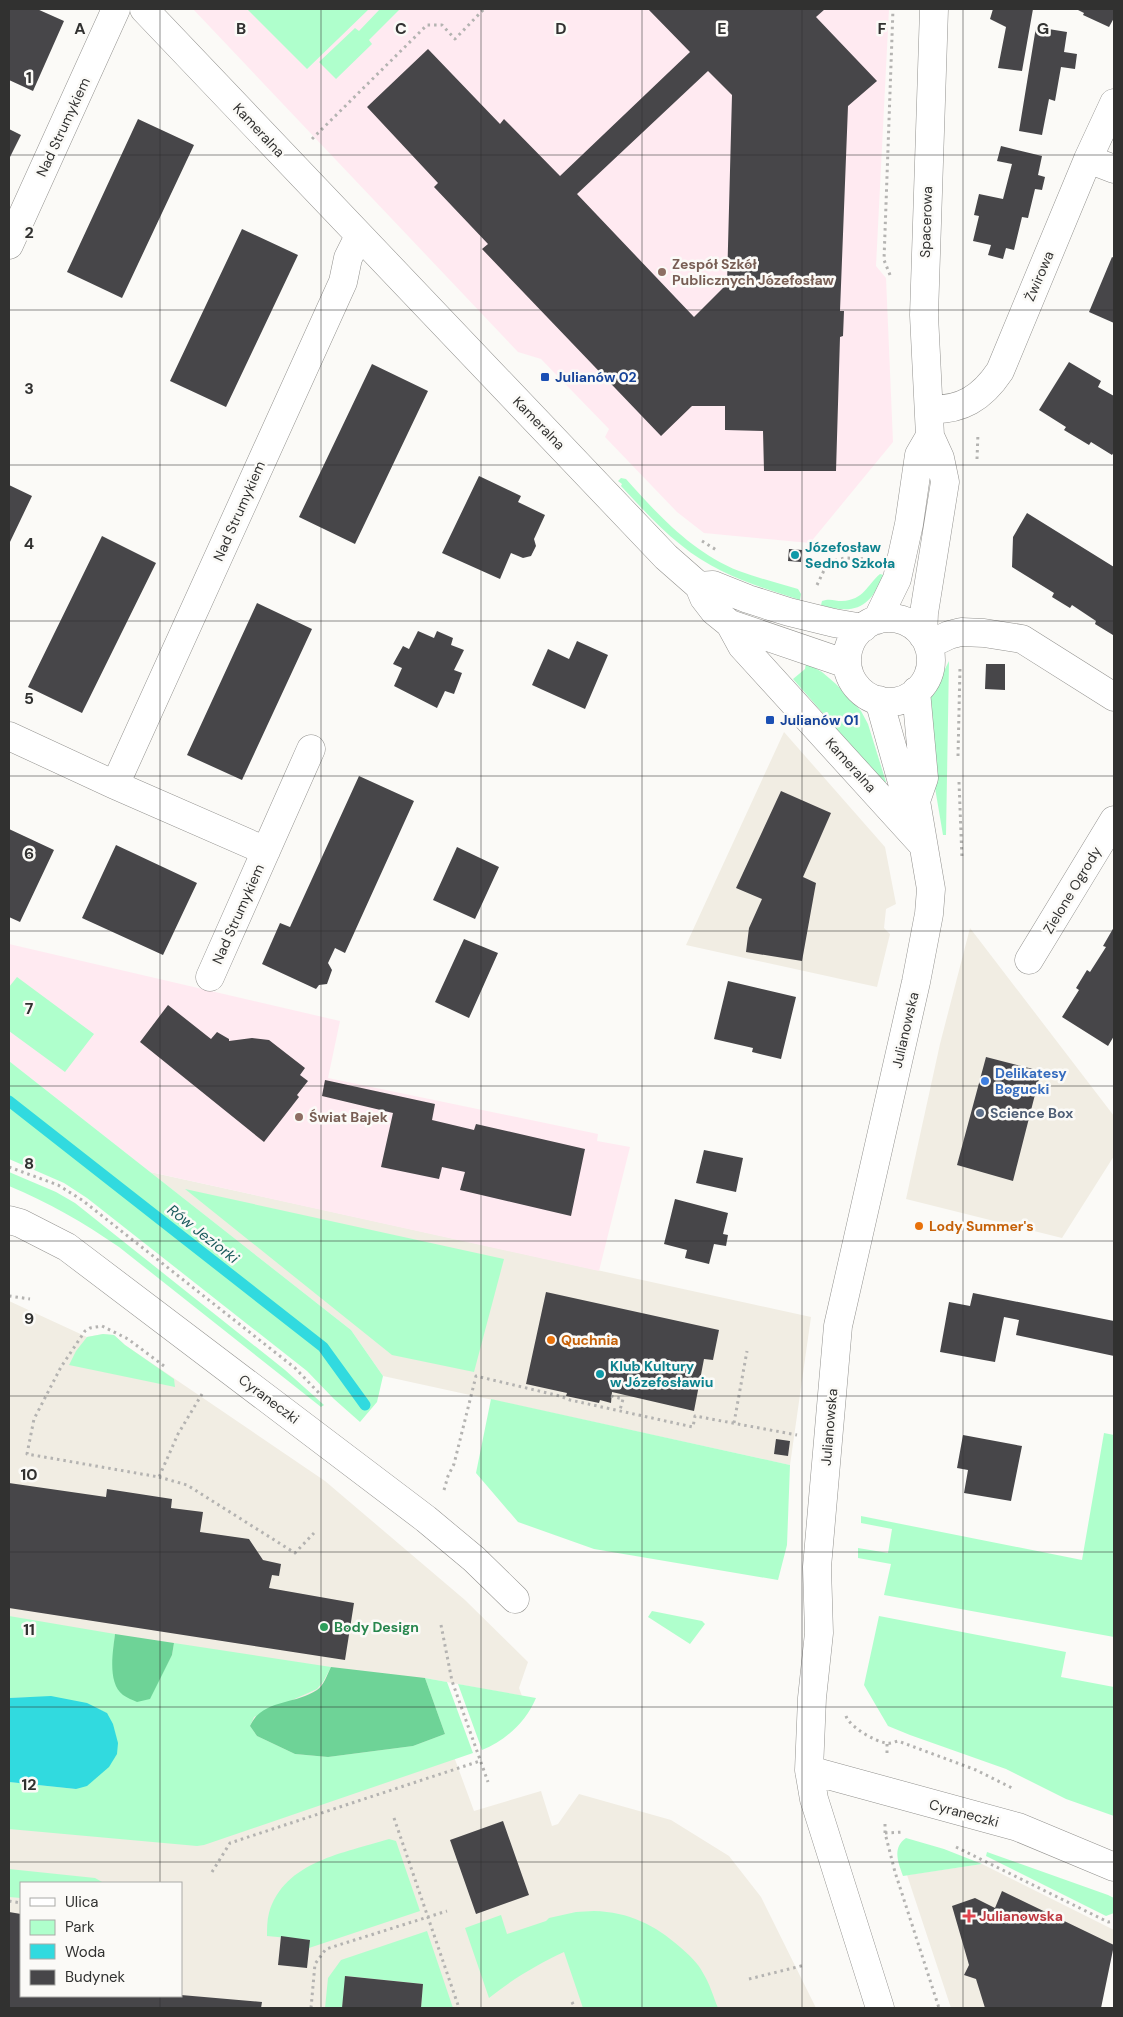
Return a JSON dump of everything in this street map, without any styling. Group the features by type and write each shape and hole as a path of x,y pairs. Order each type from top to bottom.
{"street":[{"name":"Nad Strumykiem","path":"9,245 116,9"},
{"name":"Kameralna","path":"144,9 666,558 699,586 704,598 714,611 730,624 742,646 923,844"},
{"name":"Spacerowa","path":"925,641 924,613 945,482 940,458 930,436 924,306 934,9"},
{"name":"Żwirowa","path":"929,409 944,410 972,401 986,389 1000,371 1088,159 1114,103"},
{"path":"1088,159 1114,169"},
{"name":"Nad Strumykiem","path":"114,785 343,282 348,258 359,236"},
{"path":"699,586 714,585 748,599 789,612 834,623 870,624 890,619 901,620 914,626 925,641 931,659 926,680 911,696 898,701 879,700 870,697 858,688 850,675 847,664 851,644 870,624 897,579 909,524 918,455 930,436"},
{"path":"730,624 847,664"},
{"path":"925,641 961,632 984,633 1022,639 1114,696"},
{"path":"916,691 924,778 916,801"},
{"path":"879,700 902,782 916,801 923,844"},
{"name":"Nad Strumykiem","path":"9,736 114,785 266,851"},
{"name":"Nad Strumykiem","path":"210,977 311,749"},
{"name":"Zielone Ogrody","path":"1029,960 1114,820"},
{"name":"Julianowska","path":"880,2008 814,1799 809,1770 811,1705 818,1633 817,1567 838,1326 908,1019 929,914 931,889 923,844"},
{"name":"Cyraneczki","path":"9,1220 20,1223 67,1247 426,1519 474,1559 515,1598"},
{"name":"Cyraneczki","path":"809,1770 1018,1827 1114,1867"}],"path":[{"path":"308,143 427,25 442,25 455,38 484,9"},
{"path":"700,540 721,553"},
{"path":"816,587 825,588"},
{"path":"9,1167 58,1185 82,1200 295,1368 320,1394"},
{"path":"9,1296 30,1299"},
{"path":"85,1332 61,1367 34,1419 27,1454 159,1477 187,1486 296,1553 314,1533"},
{"path":"734,1423 747,1351"},
{"path":"443,1496 448,1476 454,1464 476,1376 570,1400 693,1427 695,1416 804,1436"},
{"path":"159,1477 178,1434 202,1394"},
{"path":"611,1396 623,1399 620,1410"},
{"path":"441,1625 452,1681 488,1782"},
{"path":"887,1744 898,1741 976,1770 1015,1790"},
{"path":"212,1872 230,1844 480,1760"},
{"path":"394,1818 459,2008"},
{"path":"911,1833 885,1833 895,1872 939,2008"},
{"path":"949,1844 1108,1922 1114,1921"},
{"path":"311,2008 316,1964 326,1949 447,1911"},
{"path":"749,1979 805,1965"},
{"path":"572,2002 575,2008"}],"shaded area":[{"name":"Zespół Szkół Publicznych Józefosław","path":"193,9 889,9 876,266 886,278 893,442 810,543 704,533 677,512 605,437 609,429 541,359 518,352"},
{"path":"784,732 885,847 896,904 886,909 884,928 890,934 877,987 686,945"},
{"path":"970,928 1114,1116 1114,1156 1062,1238 906,1199 940,1044"},
{"name":"Świat Bajek","path":"9,944 340,1021 328,1078 598,1134 597,1141 630,1147 599,1271 150,1172 9,1061"},
{"path":"150,1172 811,1317 790,1465 383,1376 351,1330"},
{"path":"9,1301 87,1337 103,1334 114,1335 125,1345 325,1481 465,1600 528,1662 519,1688 522,1696 425,1678 474,1811 541,1791 552,1826 558,1824 579,1794 671,1820 729,1856 761,1897 816,2008 9,2008"},
{"path":"982,1864 1114,1930 1114,1943 1101,2008 951,2008 907,1875"}],"green space":[{"path":"249,9 369,9 307,69"},
{"path":"380,9 400,9 369,40 372,44 336,79 319,62 355,28 359,31"},
{"path":"621,478 626,479 677,532 706,554 739,571 798,589 801,594 800,600 738,578 694,555 665,531 621,486 622,484 618,481"},
{"path":"880,574 884,575 879,586 861,606 853,609 844,609 821,605 822,601 825,600 842,601 855,598"},
{"path":"949,661 946,835 943,835 934,782 930,699"},
{"path":"806,663 822,672 836,684 861,711 868,724 886,782 883,782 793,679 805,669"},
{"path":"17,977 94,1034 65,1072 9,1031 9,987"},
{"path":"9,1061 351,1330 383,1376 377,1402 360,1422 307,1371 87,1198 64,1183 9,1159"},
{"path":"9,1172 56,1192 75,1203 285,1370 324,1405 321,1407 119,1247 66,1214 9,1186"},
{"path":"185,1189 504,1259 474,1372 392,1355"},
{"path":"103,1334 114,1335 125,1345 174,1379 175,1387 69,1365 76,1351 87,1337"},
{"path":"491,1399 790,1465 787,1545 778,1580 594,1549 518,1522 476,1473"},
{"path":"1104,1433 1114,1435 1114,1637 884,1595 891,1564 858,1558 858,1548 888,1553 892,1529 861,1523 861,1516 1082,1560"},
{"path":"652,1611 702,1621 705,1624 690,1644 648,1617"},
{"path":"9,1616 115,1634 113,1653 156,1685 172,1655 174,1643 331,1667 317,1689 254,1717 250,1726 257,1736 295,1754 328,1757 413,1746 445,1734 425,1678 447,1682 473,1753 204,1845 197,1846 9,1829 9,1782 76,1789 107,1713 83,1704 59,1699 35,1697 9,1698"},
{"path":"879,1616 1066,1652 1061,1677 1114,1687 1114,1816 1066,1799 1006,1769 888,1726 864,1685"},
{"path":"115,1634 174,1643 172,1655 150,1699 137,1702 118,1690 112,1666"},
{"path":"331,1667 425,1678 445,1734 413,1746 328,1757 295,1754 257,1736 250,1726 255,1717 271,1707 308,1695 317,1690"},
{"path":"458,1684 536,1698 527,1715 514,1730 482,1750"},
{"path":"906,1838 944,1849 982,1864 903,1876 897,1855 899,1846"},
{"path":"389,1839 396,1841 420,1911 309,1948 309,1940 267,1936 269,1913 277,1895 288,1881 302,1870 318,1862"},
{"path":"987,1852 1108,1895 1114,1898 1114,1913 1106,1916 986,1856"},
{"path":"9,1869 95,1878 102,1882 20,1882 20,1898 9,1897"},
{"path":"594,1911 619,1914 641,1921 671,1939 699,1966 708,1981 718,2008 583,2008 564,1952 525,1973 489,1998 465,1928 501,1915 507,1934 546,1921 549,1918 576,1912"},
{"path":"427,1931 453,2008 421,2008 423,1984 346,1976 342,2008 325,2008 328,1978 341,1960"}],"water":[{"path":"51,1696 87,1703 107,1713 113,1724 118,1743 117,1754 109,1767 87,1786 76,1789 9,1782 9,1698"}],"building":[{"path":"9,9 37,9 64,21 33,91 9,80"},
{"path":"648,9 825,9 816,17 877,81 848,106 840,311 844,311 843,336 840,337 836,471 764,471 763,431 725,430 725,406 692,406 661,436 482,249 488,244 434,187 438,183 367,107 428,49 500,124 504,119 560,176 690,52","holes":["708,71 732,95 727,284 694,317 577,194"]},
{"path":"993,9 1033,9 1022,71 998,68 1006,27 990,19"},
{"path":"1076,9 1114,9 1114,18 1109,27 1083,15 1084,13"},
{"path":"1036,27 1067,32 1064,52 1077,54 1075,69 1061,67 1055,101 1049,99 1042,135 1019,131"},
{"path":"138,119 194,145 122,298 67,272"},
{"path":"9,129 21,135 9,159"},
{"path":"1001,146 1042,156 1038,175 1045,177 1042,190 1035,189 1028,218 1022,217 1014,250 1006,248 1003,259 988,255 991,245 973,241 979,216 974,215 979,194 1003,199 1012,164 997,161"},
{"path":"242,229 298,255 226,407 170,381"},
{"path":"1112,257 1114,258 1114,323 1089,312"},
{"path":"1069,362 1101,381 1098,387 1114,396 1114,452 1112,455 1091,442 1089,445 1064,430 1066,427 1039,410"},
{"path":"372,364 428,391 355,544 299,517"},
{"path":"479,476 521,496 518,502 545,515 534,539 536,546 531,556 523,558 511,553 500,579 442,553"},
{"path":"9,485 32,496 9,544"},
{"path":"1027,513 1114,567 1113,635 1095,624 1096,621 1072,605 1070,608 1052,597 1054,593 1012,567 1013,537"},
{"path":"102,536 156,563 82,713 28,687"},
{"name":"Józefosław Sedno Szkoła","path":"789,549 802,550 801,562 788,561"},
{"path":"257,603 312,629 242,780 187,755"},
{"path":"418,631 434,638 437,631 453,638 451,645 464,650 454,670 462,673 454,694 445,691 437,708 394,686 402,668 393,664 403,646 409,649"},
{"path":"577,641 608,655 585,709 532,685 548,649 569,659"},
{"path":"986,664 1005,664 1005,690 985,689"},
{"path":"359,776 414,801 345,953 335,948 328,963 332,970 327,984 319,985 316,989 262,964 280,923 290,927"},
{"path":"781,791 831,813 803,877 816,883 802,961 746,952 749,928 762,899 736,888"},
{"path":"9,829 54,850 20,922 9,917"},
{"path":"116,845 197,883 163,955 82,918"},
{"path":"457,847 499,867 475,919 433,900"},
{"path":"1114,927 1114,1036 1108,1046 1062,1017 1079,990 1076,988 1087,970 1090,972 1106,947 1103,946"},
{"path":"464,939 498,953 469,1018 435,1002"},
{"path":"728,981 796,997 781,1059 752,1052 753,1048 714,1039"},
{"path":"168,1005 211,1039 217,1032 229,1039 229,1041 252,1038 269,1040 305,1068 300,1075 308,1081 297,1095 299,1097 264,1142 140,1042"},
{"path":"986,1057 1041,1071 1013,1181 957,1165"},
{"path":"325,1080 435,1104 432,1120 474,1130 476,1124 585,1149 571,1216 460,1190 465,1172 442,1167 439,1179 381,1167 393,1113 322,1096"},
{"path":"704,1150 743,1158 736,1192 696,1183"},
{"path":"675,1199 728,1213 723,1234 728,1235 726,1246 714,1244 709,1264 685,1258 687,1250 664,1244"},
{"path":"546,1292 719,1330 713,1360 704,1359 694,1411 612,1392 611,1403 600,1400 599,1403 566,1396 567,1393 526,1384"},
{"path":"973,1293 1114,1321 1114,1356 1016,1335 1019,1320 1004,1317 995,1362 940,1352 949,1302 970,1306"},
{"path":"963,1435 1022,1446 1011,1501 964,1493 968,1470 957,1468"},
{"path":"776,1439 790,1441 788,1456 774,1454"},
{"path":"9,1483 106,1497 107,1489 172,1499 171,1508 203,1512 200,1532 249,1539 263,1560 281,1564 279,1576 272,1575 269,1588 354,1603 345,1660 9,1608"},
{"path":"503,1821 529,1895 476,1914 450,1840"},
{"path":"1002,1891 1114,1945 1101,2008 985,2008 976,1979 964,1975 969,1965 952,1906 975,1898 995,1908"},
{"path":"9,1912 20,1914 20,1997 182,1997 182,1995 262,2002 261,2008 9,2008"},
{"path":"281,1936 310,1940 307,1968 278,1965"},
{"path":"345,1976 423,1984 421,2008 342,2008"}],"waterway":[{"name":"Rów Jeziorki","path":"9,1101 323,1347 365,1405"}],"place":[{"name":"Zespół Szkół Publicznych Józefosław","path":"662,272"},
{"name":"Julianów 02","path":"545,377"},
{"name":"Józefosław Sedno Szkoła","path":"795,555"},
{"name":"Julianów 01","path":"770,720"},
{"name":"Delikatesy Bogucki","path":"985,1081"},
{"name":"Science Box","path":"980,1113"},
{"name":"Świat Bajek","path":"299,1117"},
{"name":"Lody Summer's","path":"919,1226"},
{"name":"Quchnia","path":"551,1340"},
{"name":"Klub Kultury w Józefosławiu","path":"600,1374"},
{"name":"Body Design","path":"324,1627"},
{"name":"Julianowska","path":"969,1916"}]}
